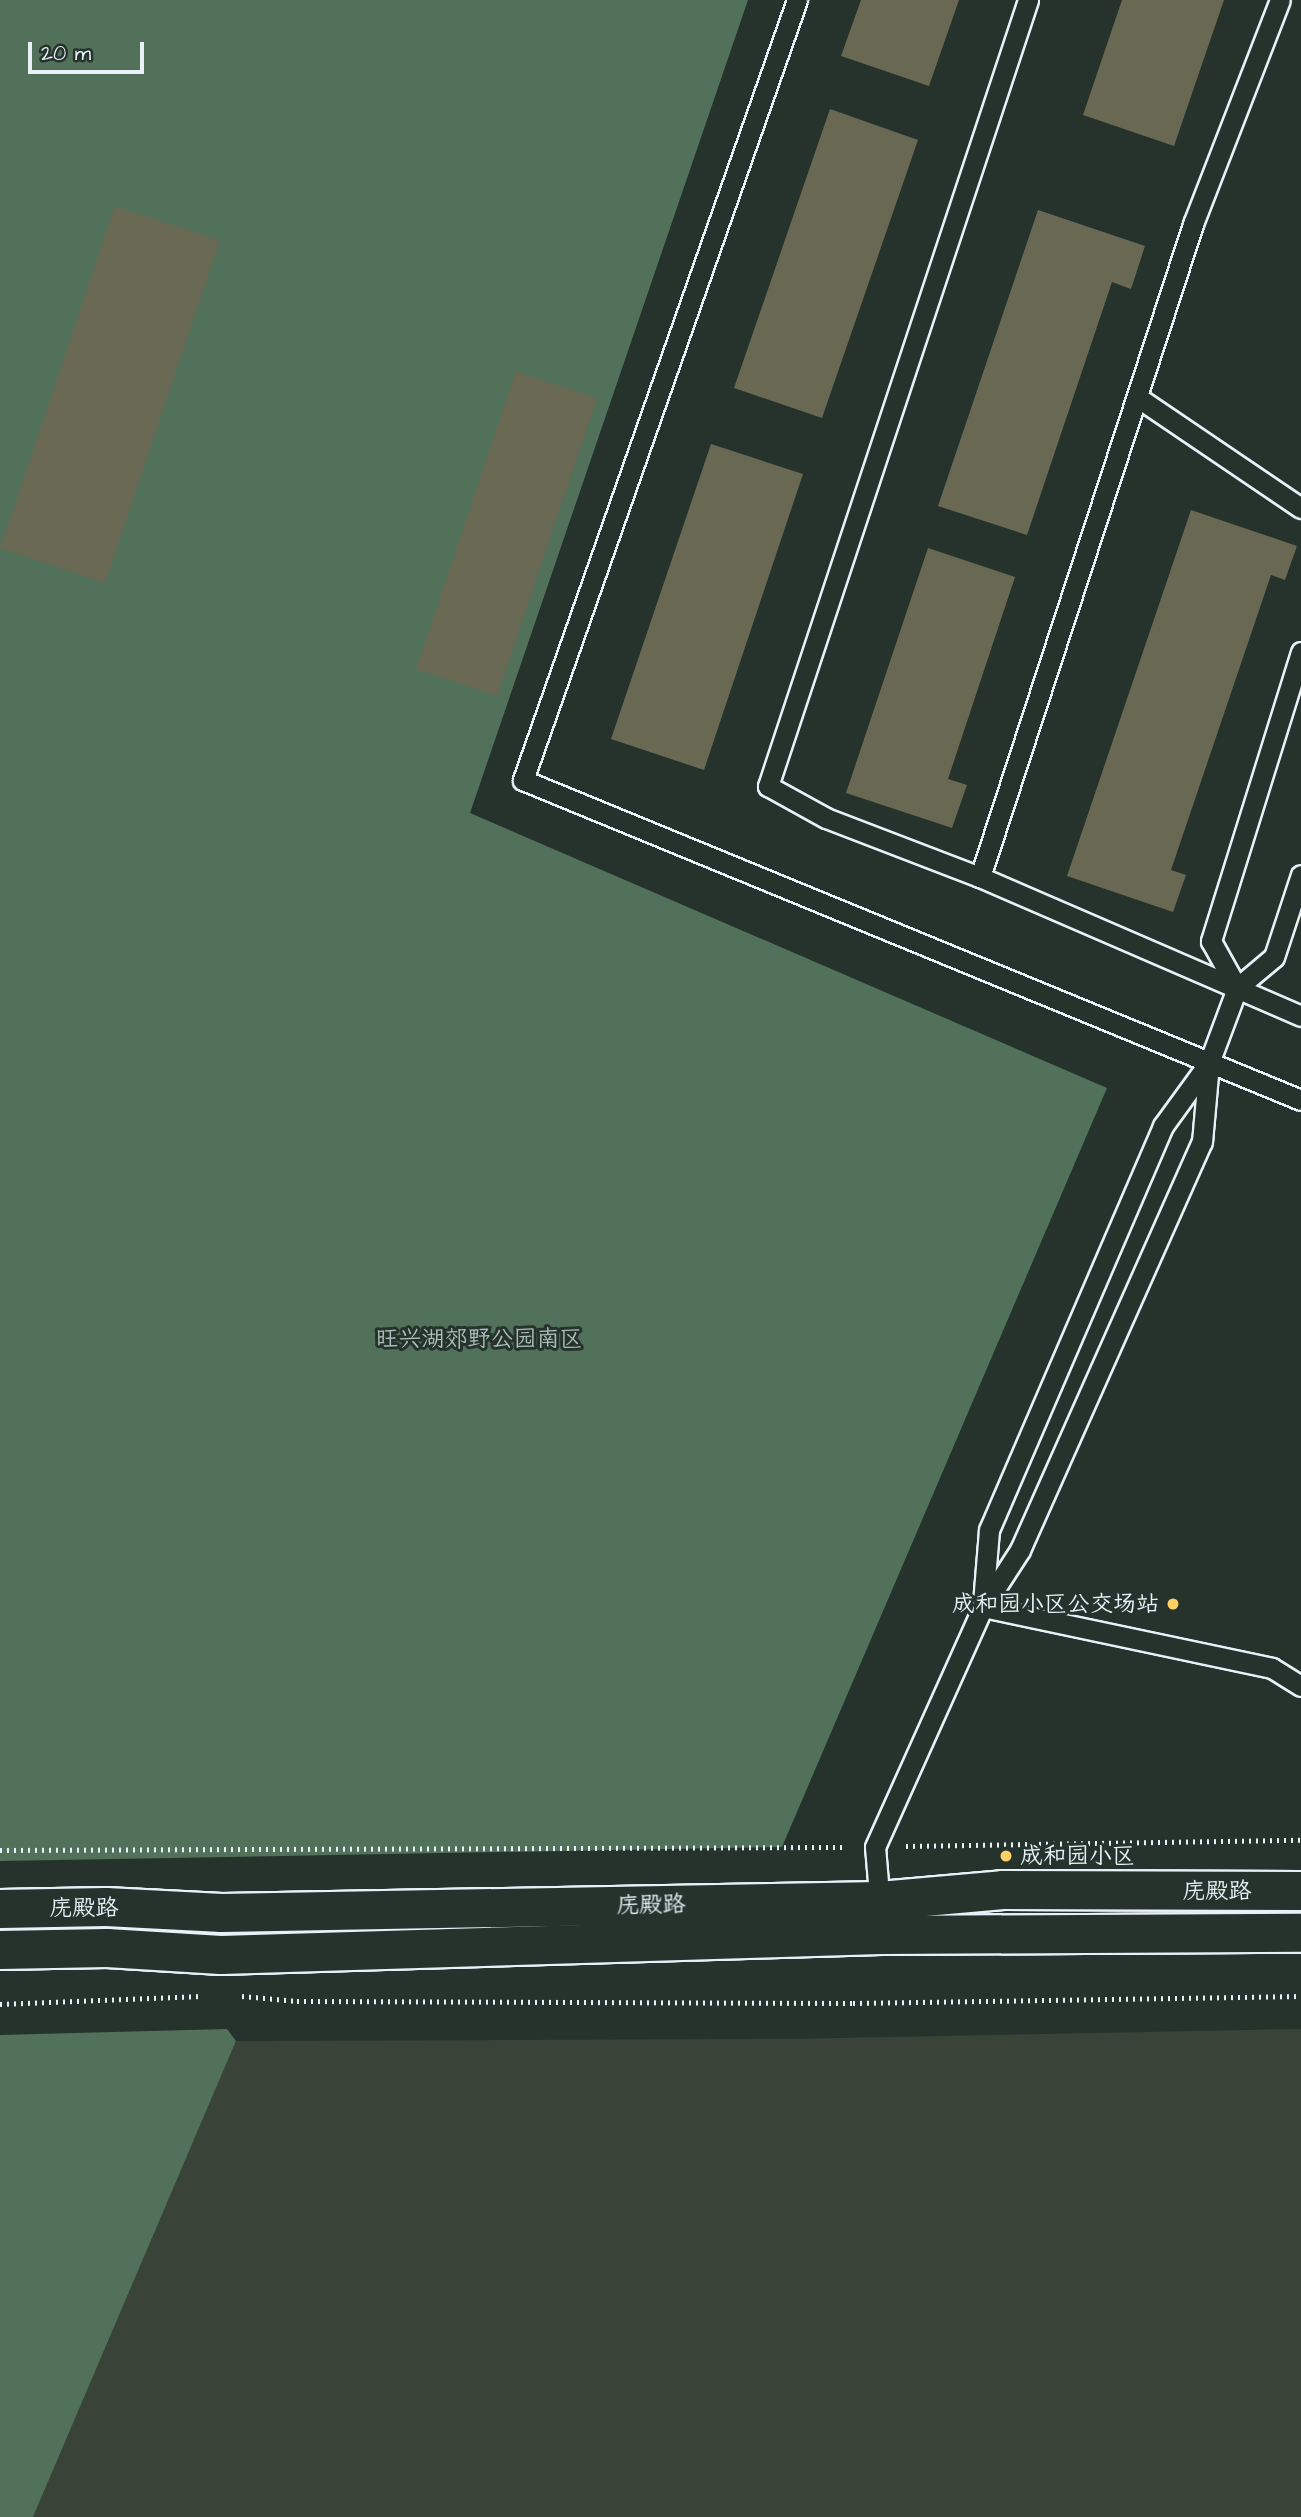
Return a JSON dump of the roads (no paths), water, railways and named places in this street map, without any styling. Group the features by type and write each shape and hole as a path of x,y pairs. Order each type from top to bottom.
{"main road":[{"name":"庑殿路","path":"0,1950 107,1948 222,1955 881,1918 1003,1890 1301,1891"},
{"name":"庑殿路","path":"0,1909 106,1907 222,1913 881,1918 1301,1933"}],"lane":[{"path":"797,0 523,780 1301,1100"},
{"path":"1028,0 768,786 826,818 980,877 1301,1016"},
{"path":"980,877 1193,224 1280,0"},
{"path":"1137,397 1301,508"},
{"path":"1237,988 1211,941 1301,652"},
{"path":"881,1918 876,1847 983,1607 1020,1549 1202,1142 1209,1063 1237,988 1274,957 1301,875"},
{"path":"983,1607 989,1530 1163,1126 1209,1063"},
{"path":"983,1607 1272,1668 1301,1686"}],"place":[{"name":"成和园小区公交场站","path":"1173,1604"},
{"name":"成和园小区","path":"1006,1856"}],"park label":[{"name":"旺兴湖郊野公园南区","path":"479,1339"}]}
